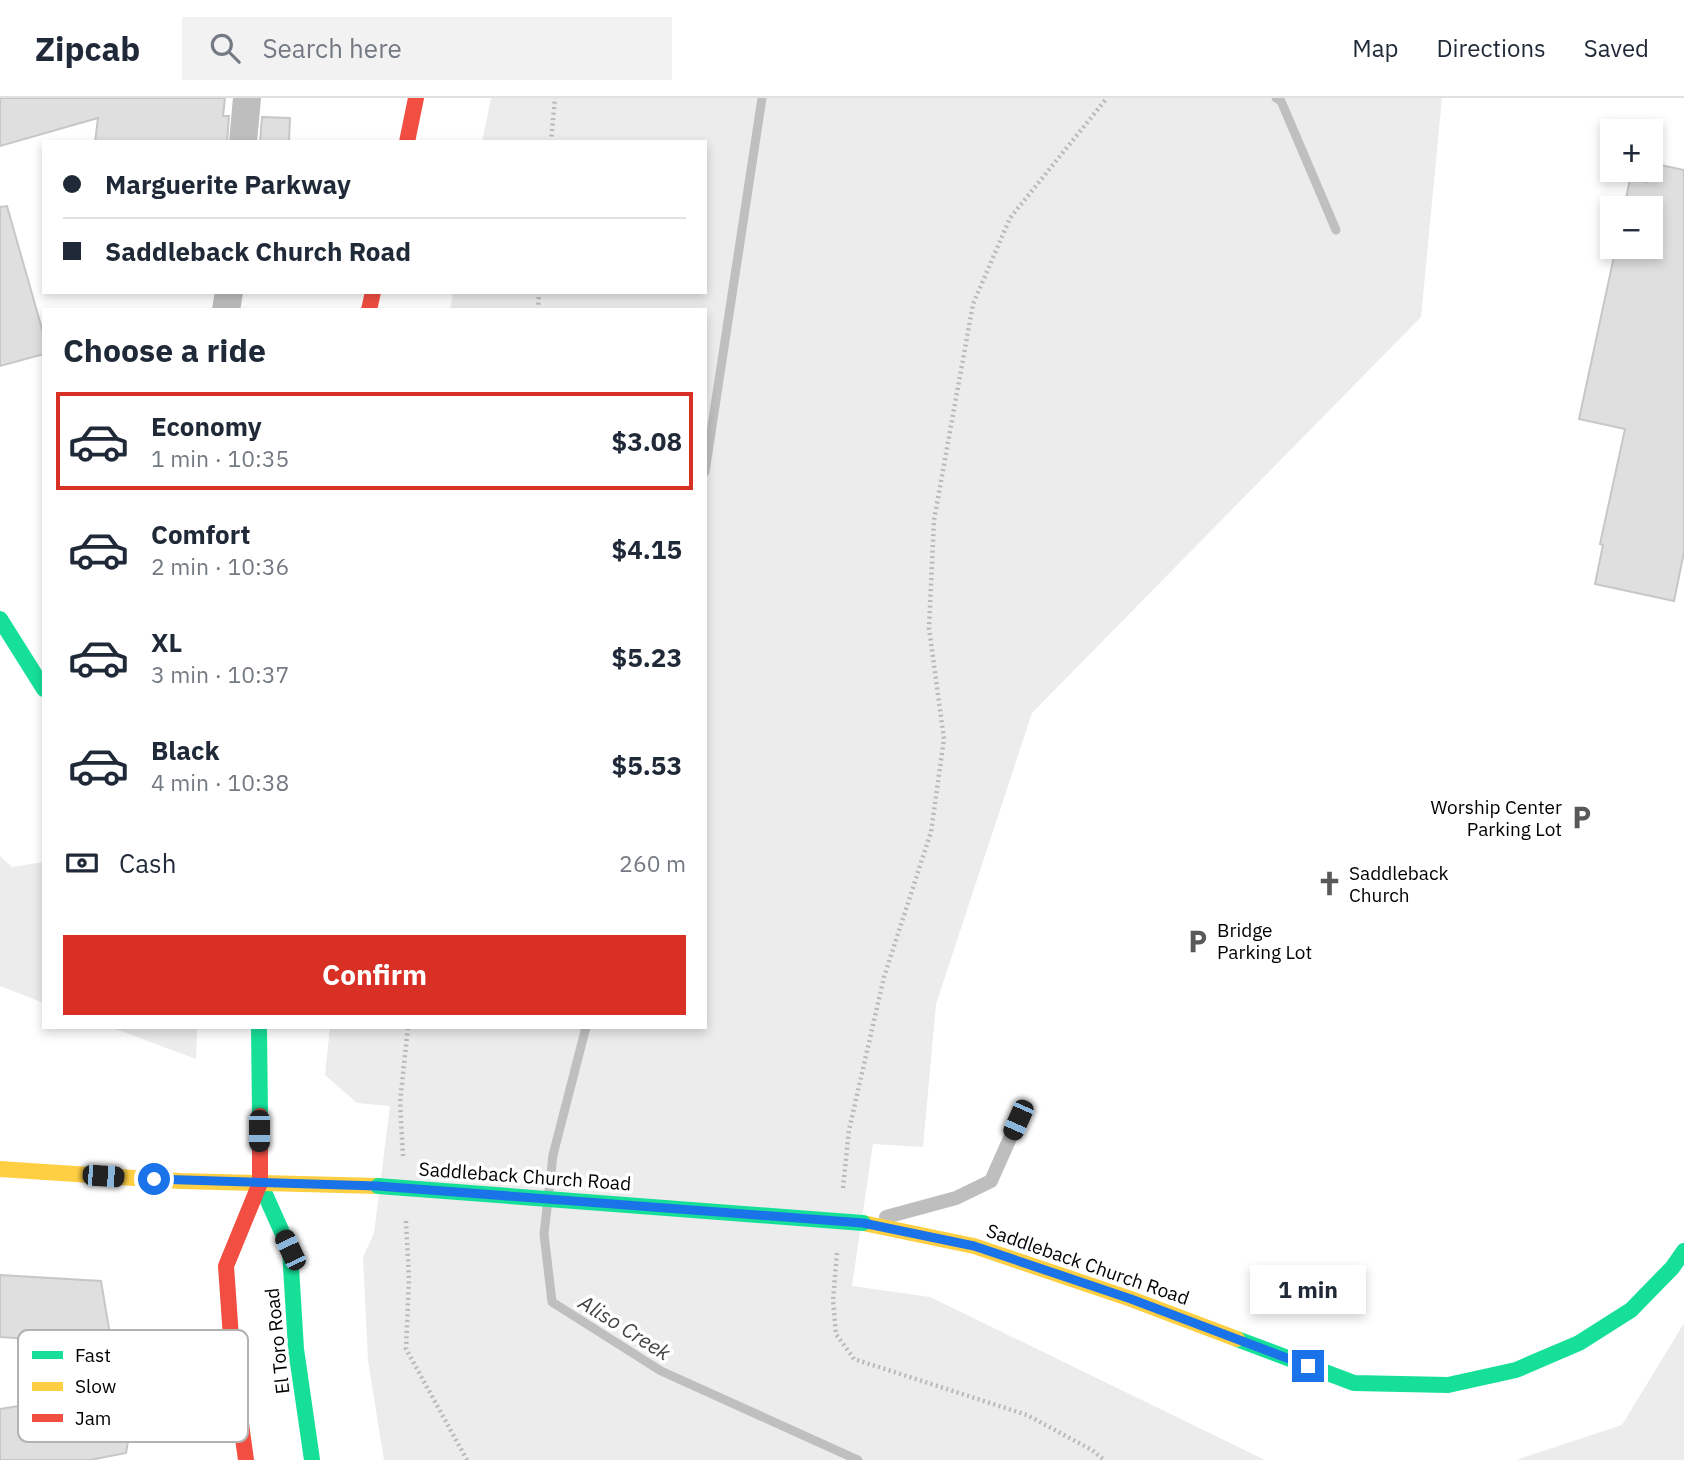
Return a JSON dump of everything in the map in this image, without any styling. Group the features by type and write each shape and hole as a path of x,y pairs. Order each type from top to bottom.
{"main road":[{"path":"407,140 416,98"},
{"path":"0,619 42,687"},
{"name":"El Toro Road","path":"230,1330 226,1266 260,1183 259,1029"},
{"name":"Saddleback Church Road","path":"0,1169 260,1183 377,1186 863,1223 974,1246 1131,1299 1354,1383 1448,1385 1516,1370 1579,1343 1631,1310 1672,1268 1684,1251"},
{"name":"El Toro Road","path":"260,1183 290,1250 296,1349 312,1460"},
{"name":"El Toro Road","path":"244,1442 246,1460"}],"street":[{"path":"243,140 247,98"}],"lane":[{"path":"863,1223 956,1198 991,1181 1018,1120"}],"path":[{"path":"551,140 555,98"},
{"path":"843,1195 849,1130 884,977 931,832 944,739 929,628 934,520 973,304 1010,218 1107,98"},
{"path":"404,1170 400,1102 408,1029"},
{"path":"406,1211 409,1279 407,1349 467,1460"},
{"path":"838,1247 833,1300 836,1334 854,1359 1027,1415 1092,1450 1104,1460"}],"shaded area":[{"path":"491,98 1442,98 1421,317 1032,713 936,1004 923,1147 873,1144 852,1286 930,1297 1265,1460 384,1460 368,1361 363,1257 374,1233 390,1106 357,1103 325,1075 330,1029 707,1029 707,308 450,308 453,294 707,294 707,140 482,140"},
{"path":"0,856 12,867 42,862 42,1002 0,986"},
{"path":"115,1029 197,1029 196,1059"},
{"path":"1684,1323 1684,1460 1516,1460 1622,1425"}],"building":[{"path":"0,98 225,98 223,116 229,116 227,140 95,140 98,118 0,146"},
{"path":"262,117 290,118 289,140 260,140"},
{"path":"1663,166 1684,170 1684,552 1674,601 1595,584 1603,545 1600,544 1625,429 1579,419 1613,259 1663,259 1663,196 1626,196 1629,182 1663,182"},
{"path":"7,206 42,329 42,355 0,366 0,207"},
{"path":"0,1275 101,1281 109,1330 18,1330 18,1338 0,1337"},
{"path":"18,1406 18,1442 128,1442 126,1453 90,1460 0,1460 0,1409"}],"waterway":[{"name":"Aliso Creek","path":"707,459 762,98"},
{"path":"1276,98 1281,101 1336,230"},
{"name":"Aliso Creek","path":"549,1191 553,1155 585,1029"},
{"name":"Aliso Creek","path":"547,1208 544,1234 552,1302 661,1371 858,1460"}],"traffic: fast":[{"path":"0,619 42,686"},
{"path":"259,1029 260,1116"},
{"path":"260,1183 290,1250 296,1349 312,1460"},
{"path":"378,1186 863,1223"},
{"path":"1237,1339 1354,1383 1448,1385 1516,1370 1579,1343 1631,1310 1672,1268 1684,1251"}],"traffic: slow":[{"path":"0,1169 180,1181 378,1186"},
{"path":"863,1223 974,1246 1131,1299 1237,1339"}],"traffic: jam":[{"path":"407,140 416,98"},
{"path":"369,308 373,294"},
{"path":"230,1330 226,1266 260,1183 260,1116"},
{"path":"244,1442 246,1460"}],"place":[{"name":"Worship Center Parking Lot","path":"1582,818"},
{"name":"Saddleback Church","path":"1329,884"},
{"name":"Bridge Parking Lot","path":"1197,941"}],"route":[{"path":"154,1179 377,1186 863,1223 974,1246 1131,1299 1308,1366"}]}
